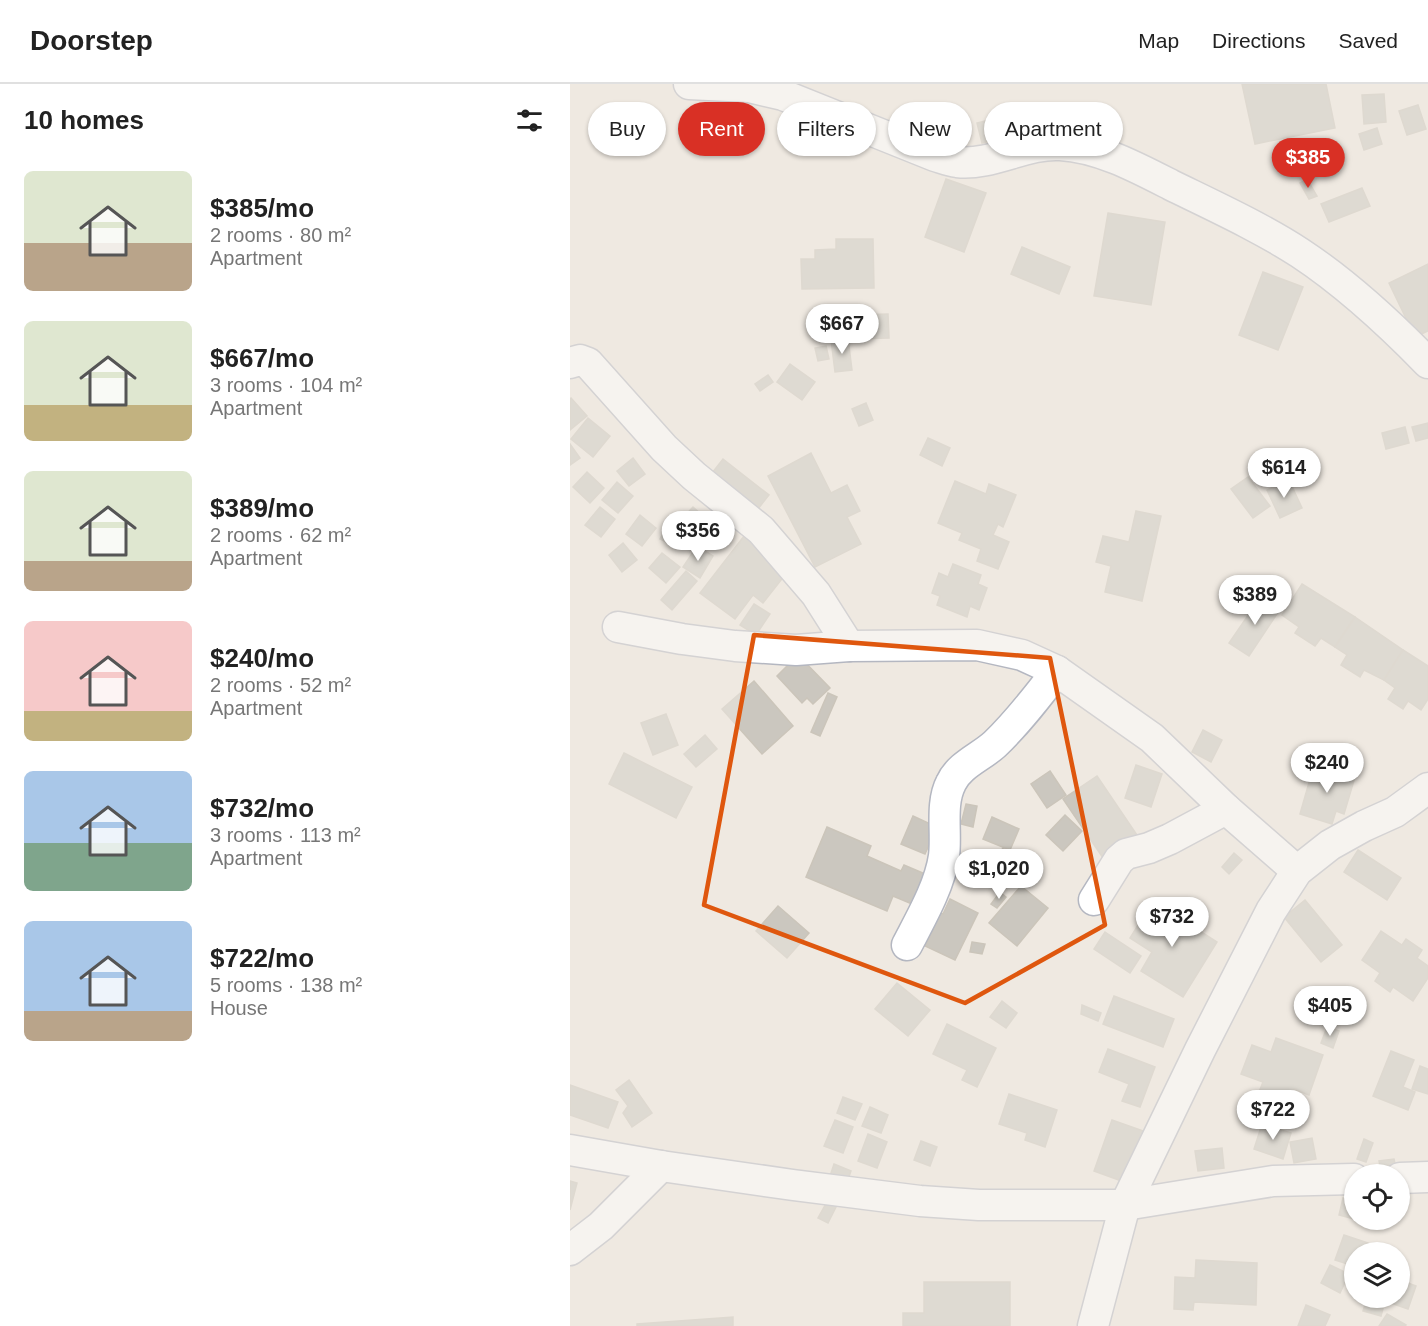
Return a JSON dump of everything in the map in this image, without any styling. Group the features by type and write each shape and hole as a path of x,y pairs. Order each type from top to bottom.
{"street":[{"path":"689,84 749,87 783,95 935,156 959,162 982,160 1060,145 1104,155 1200,199 1299,252 1353,293 1396,330 1428,363"},
{"path":"570,363 580,360 588,363 664,448 694,476 761,530 816,594 849,646"},
{"path":"618,627 735,646 796,650 849,646 977,645 1022,655 1057,671 1152,738 1226,809 1297,871"},
{"path":"907,945 931,897 944,857 945,811 951,783 966,765 994,745 1032,704 1057,671"},
{"path":"1093,1326 1125,1205 1271,910 1297,871 1330,845 1395,812 1428,788"},
{"path":"1094,900 1119,860 1126,855 1170,839 1226,809"},
{"path":"570,1150 661,1166 920,1201 979,1205 1125,1205 1273,1181 1344,1179"},
{"path":"570,1250 601,1226 661,1166"},
{"path":"1410,1178 1428,1177"}],"highlighted area":[{"path":"754,635 1050,658 1105,925 965,1003 704,905"}],"building":[{"path":"1242,84 1326,84 1335,128 1255,144"},
{"path":"1384,94 1386,122 1364,124 1362,95"},
{"path":"1418,105 1426,129 1407,135 1399,111"},
{"path":"984,121 984,142 982,143 977,123"},
{"path":"1377,128 1382,144 1364,150 1359,134"},
{"path":"946,179 986,193 964,252 925,237"},
{"path":"1307,179 1317,196 1309,199 1300,183"},
{"path":"1362,188 1370,206 1329,222 1321,204"},
{"path":"1108,213 1165,222 1151,305 1094,296"},
{"path":"836,239 873,239 874,288 802,289 801,259 815,259 815,250 836,249"},
{"path":"1022,247 1070,267 1059,294 1011,274"},
{"path":"1428,264 1428,331 1415,337 1389,283"},
{"path":"1263,272 1303,287 1278,350 1239,335"},
{"path":"888,314 889,338 852,339 851,315"},
{"path":"848,338 852,370 835,372 831,340"},
{"path":"826,346 829,359 818,361 815,348"},
{"path":"790,364 815,382 802,400 777,382"},
{"path":"768,375 773,382 760,391 755,384"},
{"path":"570,399 587,416 570,430"},
{"path":"866,403 873,420 859,426 852,409"},
{"path":"588,418 610,436 593,457 571,439"},
{"path":"1428,423 1428,438 1416,441 1412,427"},
{"path":"1405,427 1409,443 1386,449 1382,433"},
{"path":"928,438 950,448 942,466 920,455"},
{"path":"570,444 580,458 570,465"},
{"path":"811,453 831,493 847,485 860,511 847,517 861,544 815,567 768,476"},
{"path":"633,458 645,474 629,486 617,471"},
{"path":"723,459 769,495 754,514 708,478"},
{"path":"587,472 604,488 590,503 573,487"},
{"path":"1248,477 1270,506 1253,518 1231,489"},
{"path":"1289,480 1302,508 1280,518 1267,490"},
{"path":"955,481 986,494 989,484 1016,495 1003,527 998,524 993,535 1009,542 998,569 977,561 981,549 959,540 962,533 938,523"},
{"path":"617,482 633,496 618,513 602,500"},
{"path":"600,507 615,519 601,537 585,525"},
{"path":"693,507 713,525 698,542 677,524"},
{"path":"1136,511 1161,516 1142,601 1105,592 1111,566 1096,562 1103,536 1129,542"},
{"path":"640,515 656,528 642,546 626,534"},
{"path":"667,526 679,532 672,545 660,539"},
{"path":"744,536 789,570 763,603 753,595 735,619 700,593"},
{"path":"623,543 637,560 622,572 609,555"},
{"path":"697,546 713,556 700,578 683,567"},
{"path":"662,553 680,567 666,583 649,568"},
{"path":"953,564 981,575 978,584 987,588 979,610 970,606 967,617 937,605 940,596 932,593 939,573 948,577"},
{"path":"686,571 697,581 672,610 661,600"},
{"path":"1302,584 1355,617 1335,647 1321,638 1315,646 1295,633 1299,627 1282,615"},
{"path":"1262,595 1281,608 1249,656 1229,643"},
{"path":"754,604 770,614 756,635 740,625"},
{"path":"1355,617 1403,650 1384,680 1364,670 1360,677 1341,665 1347,655 1335,647"},
{"path":"1403,650 1428,666 1428,699 1421,710 1408,701 1403,709 1388,699 1395,688 1384,680"},
{"path":"798,655 830,688 813,704 807,698 802,703 777,676"},
{"path":"754,681 793,726 762,754 722,709"},
{"path":"828,693 837,697 820,736 811,732"},
{"path":"666,714 678,745 653,755 641,723"},
{"path":"1203,730 1222,740 1211,762 1192,752"},
{"path":"705,735 717,749 696,767 684,754"},
{"path":"624,753 692,787 676,818 609,784"},
{"path":"1136,765 1162,774 1151,807 1125,798"},
{"path":"1314,765 1355,777 1344,814 1336,811 1332,824 1300,814"},
{"path":"1050,771 1066,795 1047,808 1031,784"},
{"path":"1097,776 1137,835 1103,858 1063,799"},
{"path":"966,804 977,806 973,827 961,824"},
{"path":"1065,815 1082,831 1063,851 1046,835"},
{"path":"913,816 937,827 925,854 901,844"},
{"path":"992,817 1019,829 1010,850 983,839"},
{"path":"827,827 871,846 867,856 901,871 904,865 925,874 912,904 893,896 887,911 806,877"},
{"path":"1003,848 1016,858 1004,874 991,864"},
{"path":"1358,850 1401,878 1387,900 1344,872"},
{"path":"1234,853 1242,860 1229,874 1222,867"},
{"path":"1021,886 1048,908 1017,946 989,923"},
{"path":"1000,892 1006,897 997,908 991,904"},
{"path":"950,899 978,913 955,960 925,946 933,929 927,926 935,910 943,914"},
{"path":"1305,900 1342,945 1321,962 1284,917"},
{"path":"1153,901 1217,942 1183,997 1141,971 1152,952 1130,938"},
{"path":"778,906 809,933 787,958 756,931"},
{"path":"1381,931 1402,945 1406,939 1422,950 1417,958 1428,966 1428,978 1413,1001 1393,987 1390,992 1375,981 1380,973 1362,960"},
{"path":"1105,932 1141,956 1130,973 1094,949"},
{"path":"972,942 985,944 982,954 970,952"},
{"path":"897,983 930,1010 908,1036 875,1009"},
{"path":"1114,996 1174,1019 1163,1047 1103,1024"},
{"path":"1002,1001 1017,1013 1006,1028 990,1017"},
{"path":"1082,1005 1101,1013 1098,1021 1081,1014"},
{"path":"947,1024 996,1048 977,1087 962,1080 967,1070 933,1054"},
{"path":"1327,1027 1339,1031 1333,1048 1321,1043"},
{"path":"1276,1038 1323,1055 1309,1095 1294,1089 1287,1108 1257,1097 1263,1082 1241,1074 1252,1045 1271,1052"},
{"path":"1108,1049 1155,1067 1140,1107 1122,1101 1129,1084 1099,1072"},
{"path":"1391,1051 1414,1060 1403,1087 1415,1092 1408,1110 1373,1096"},
{"path":"1420,1066 1428,1069 1428,1094 1412,1089"},
{"path":"629,1080 652,1113 632,1127 623,1113 628,1106 616,1090"},
{"path":"570,1085 618,1102 608,1128 570,1115"},
{"path":"1009,1094 1057,1110 1045,1147 1025,1140 1027,1133 999,1124"},
{"path":"843,1097 862,1104 855,1120 837,1113"},
{"path":"870,1107 888,1115 881,1133 862,1126"},
{"path":"835,1120 853,1127 843,1153 824,1146"},
{"path":"1112,1120 1146,1132 1127,1183 1094,1171"},
{"path":"1262,1124 1291,1133 1283,1159 1254,1149"},
{"path":"868,1134 887,1142 877,1168 858,1161"},
{"path":"1312,1138 1316,1159 1294,1163 1290,1142"},
{"path":"1364,1139 1373,1143 1366,1162 1357,1159"},
{"path":"921,1141 937,1147 930,1166 914,1160"},
{"path":"1222,1148 1224,1168 1198,1171 1195,1151"},
{"path":"1394,1159 1395,1164 1380,1164 1379,1161"},
{"path":"834,1164 851,1171 847,1182 830,1176"},
{"path":"570,1181 577,1183 570,1210"},
{"path":"1343,1198 1344,1216 1339,1215"},
{"path":"828,1200 837,1205 828,1223 818,1218"},
{"path":"1344,1235 1365,1242 1344,1242 1344,1263 1335,1260"},
{"path":"1196,1260 1257,1263 1256,1305 1194,1302 1193,1310 1174,1309 1175,1277 1195,1278"},
{"path":"1330,1265 1344,1272 1344,1285 1340,1293 1321,1283"},
{"path":"924,1282 1010,1282 1010,1326 903,1326 903,1313 924,1313"},
{"path":"1410,1284 1416,1286 1410,1303"},
{"path":"1306,1305 1330,1315 1325,1326 1298,1326"},
{"path":"1364,1308 1383,1308 1381,1316 1363,1311"},
{"path":"1387,1314 1406,1325 1379,1326"},
{"path":"733,1317 733,1326 637,1326 637,1324"}]}
